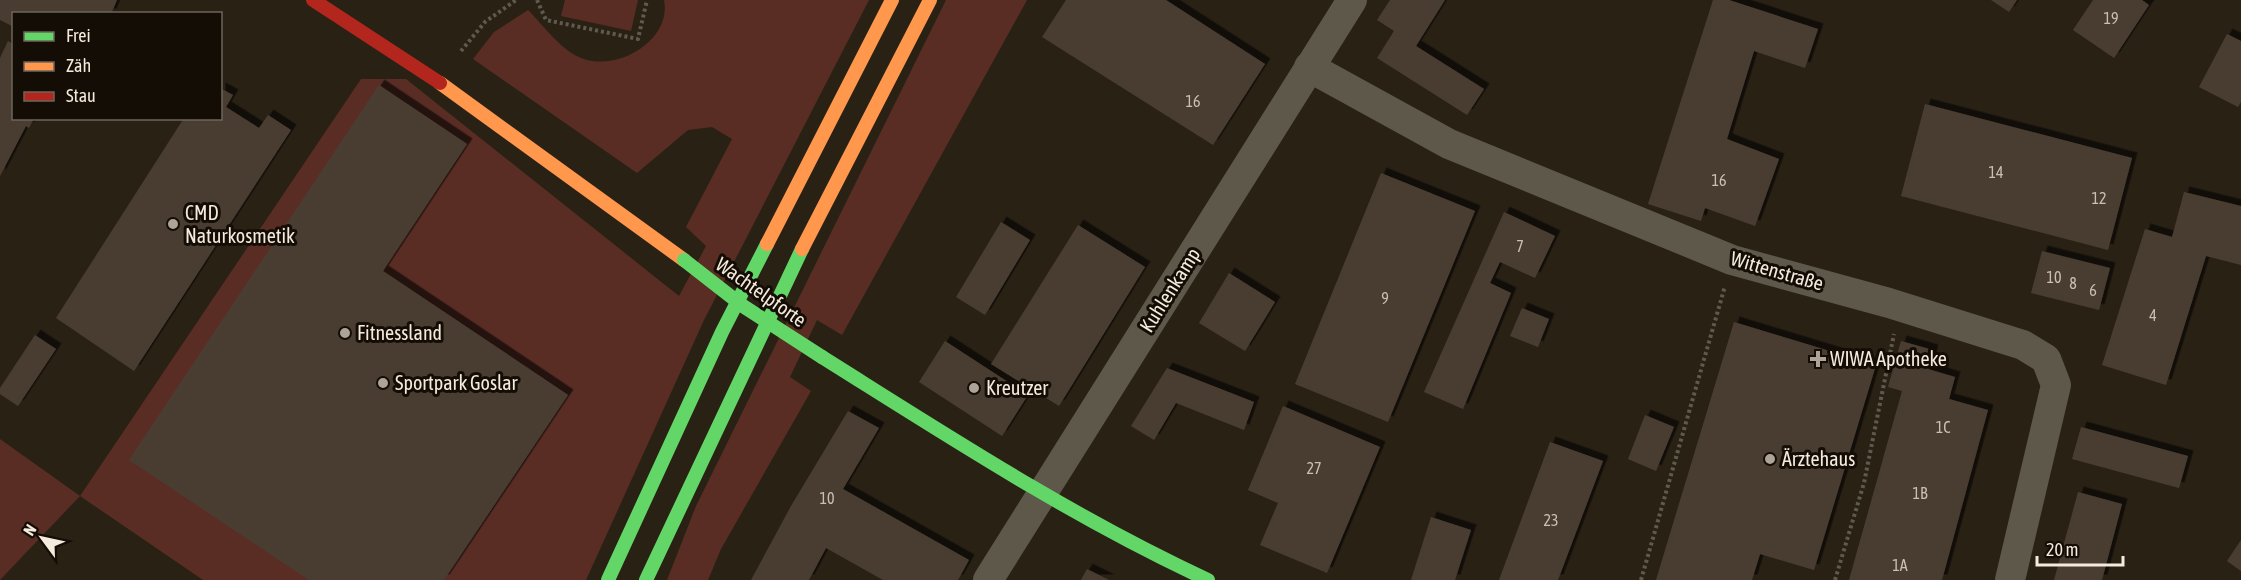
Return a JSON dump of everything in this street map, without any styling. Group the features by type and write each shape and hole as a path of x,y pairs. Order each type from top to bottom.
{"main road":[{"name":"Wachtelpforte","path":"313,0 452,91 684,260 743,306 1041,492 1124,540 1208,580"},
{"path":"608,580 722,332 892,0"},
{"path":"646,580 783,286 930,0"}],"street":[{"name":"Kuhlenkamp","path":"988,580 1041,492 1352,0"},
{"name":"Wittenstraße","path":"1309,67 1449,144 1732,260 1900,307 2023,345 2046,359 2056,385 2010,580"}],"path":[{"path":"461,51 485,22 516,0"},
{"path":"537,0 546,20 638,39 648,0"},
{"path":"1641,580 1732,260"},
{"path":"1835,580 1863,483 1900,307"}],"shaded area":[{"path":"565,0 638,0 631,31 561,16"},
{"name":"Sportpark Goslar","path":"664,0 869,0 704,320 586,580 203,580 80,496 361,79 406,79 679,296 706,246 686,227 732,139 712,127 688,130 637,173 473,59 494,32 528,10 568,51 584,59 598,62 627,56 640,49 651,39 660,28 664,15"},
{"path":"946,0 1027,0 842,335 817,320 790,377 811,391 721,549 708,580 667,580 696,506"},
{"path":"0,439 80,496 0,580"}],"building":[{"path":"0,0 117,0 112,12 12,12 12,26 0,20"},
{"path":"1066,0 1166,0 1265,64 1213,145 1042,37"},
{"path":"1390,0 1445,0 1416,46 1484,89 1467,115 1377,58 1394,31 1377,20"},
{"path":"1713,0 1729,0 1818,29 1805,68 1754,51 1727,139 1779,159 1755,226 1705,208 1701,221 1648,204"},
{"path":"1991,0 2017,0 2009,12"},
{"path":"2093,0 2142,0 2149,5 2114,58 2073,30"},
{"path":"2227,34 2241,41 2241,102 2238,107 2199,87"},
{"path":"8,41 12,43 12,120 33,120 29,128 26,126 0,176 0,58"},
{"name":"Sportpark Goslar","path":"379,85 467,144 383,271 568,395 444,580 309,580 129,460"},
{"name":"CMD Naturkosmetik","path":"222,89 233,95 226,107 259,128 268,115 291,130 134,371 56,318 183,120 222,120"},
{"path":"1925,104 2132,158 2108,250 1901,196"},
{"path":"1381,173 1475,211 1388,422 1295,384"},
{"path":"2184,192 2241,206 2241,265 2206,256 2166,385 2102,365 2145,229 2172,237"},
{"path":"1504,212 1555,236 1535,278 1500,262 1490,283 1511,293 1463,409 1424,392"},
{"path":"1001,222 1030,240 985,315 956,297"},
{"path":"1078,225 1145,267 1059,406 991,364"},
{"path":"2042,251 2110,268 2099,310 2031,293"},
{"path":"1229,273 1275,302 1245,351 1199,323"},
{"path":"1522,308 1549,319 1538,347 1510,336"},
{"name":"Ärztehaus","path":"1734,322 1876,365 1814,570 1760,554 1752,580 1656,580"},
{"path":"35,335 56,349 18,406 0,394 0,388"},
{"name":"Kreutzer","path":"945,341 1028,395 1002,436 919,382"},
{"path":"1901,341 1933,350 1928,369 1955,377 1949,399 1988,410 1942,580 1849,580 1902,391 1888,387"},
{"path":"1167,368 1254,402 1244,430 1176,403 1154,440 1131,426"},
{"path":"1283,406 1380,447 1327,573 1260,545 1278,503 1248,490"},
{"path":"848,411 879,428 843,489 969,560 958,580 883,580 826,548 809,580 751,580 791,506"},
{"path":"1645,415 1674,427 1656,471 1628,459"},
{"path":"2081,427 2188,456 2179,488 2072,459"},
{"path":"1550,442 1603,461 1558,580 1499,580"},
{"path":"2078,492 2122,504 2102,580 2054,580"},
{"path":"1431,517 1471,530 1455,580 1411,580"},
{"path":"2241,540 2241,571 2227,561"},
{"path":"1087,569 1109,580 1081,580"}],"traffic: fast":[{"path":"608,580 722,332 767,244"},
{"path":"646,580 802,249"},
{"path":"684,260 743,306 822,357"},
{"path":"822,357 1059,503 1208,580"}],"traffic: slow":[{"path":"767,244 892,0"},
{"path":"802,249 930,0"},
{"path":"440,83 684,260"}],"traffic: jam":[{"path":"313,0 440,83"}],"place":[{"name":"CMD Naturkosmetik","path":"173,224"},
{"name":"Fitnessland","path":"345,333"},
{"name":"WIWA Apotheke","path":"1818,359"},
{"name":"Sportpark Goslar","path":"383,383"},
{"name":"Kreutzer","path":"974,388"},
{"name":"Ärztehaus","path":"1770,459"}]}
